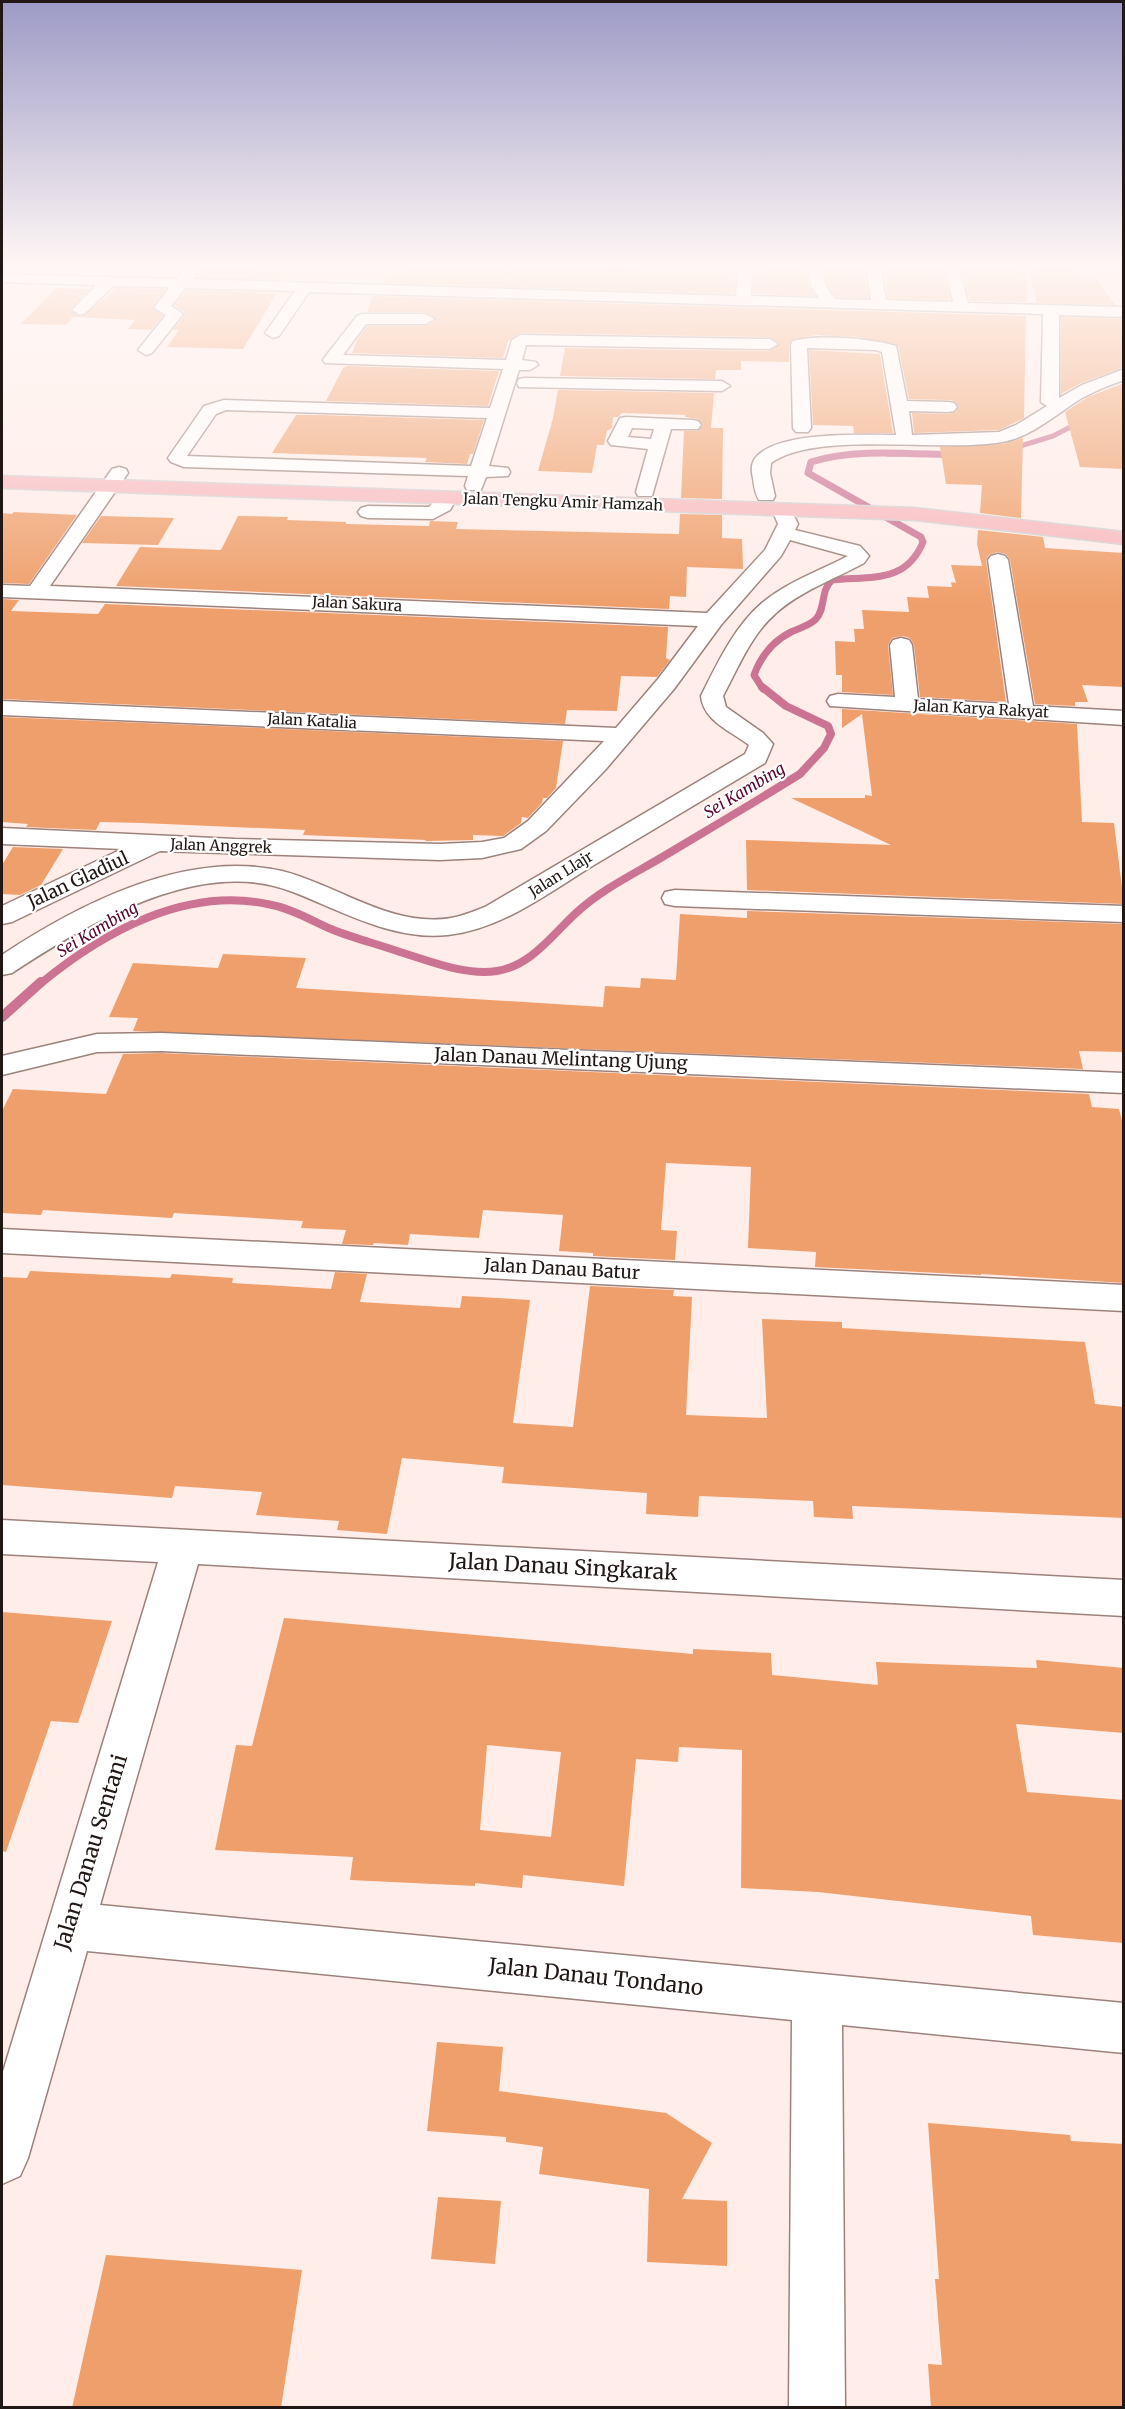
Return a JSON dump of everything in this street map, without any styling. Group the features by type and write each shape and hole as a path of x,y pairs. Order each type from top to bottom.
{"main road":[{"name":"Jalan Tengku Amir Hamzah","path":"2,470 115,480 448,498 777,512 829,504 891,507 967,506 1124,525"},
{"name":"Jalan Tengku Amir Hamzah","path":"2,482 477,478 501,473 777,512"},
{"name":"Jalan Tengku Amir Hamzah","path":"891,507 941,516 1124,538"}],"street":[{"path":"497,413 235,404 210,410 177,458 184,462 477,478 507,379"},
{"path":"526,379 524,388 722,386"},
{"path":"800,379 802,428"},
{"path":"894,379 904,434"},
{"path":"1050,379 1050,402"},
{"path":"777,512 761,470 764,460 774,450 789,445 864,441 967,441 1002,436 1037,422 1079,393 1111,379"},
{"path":"299,406 312,387"},
{"path":"898,406 948,407"},
{"path":"658,445 617,441 626,422 692,425"},
{"path":"645,492 664,424"},
{"path":"34,593 115,480"},
{"path":"368,513 428,514 436,512 448,498"},
{"name":"Jalan Anggrek","path":"2,836 155,844 440,852 482,850 512,844 537,826 590,772 666,684 713,620 774,552 777,512"},
{"name":"Jalan Llajr","path":"2,967 93,914 134,895 192,878 230,875 271,877 306,886 329,898 411,928 441,930 468,925 495,913 756,758 761,744 715,712 711,704 712,696 736,651 762,615 777,601 859,556 853,550 777,512"},
{"path":"998,560 1022,711"},
{"name":"Jalan Sakura","path":"2,591 713,620"},
{"path":"901,645 907,705"},
{"name":"Jalan Karya Rakyat","path":"838,701 1124,718"},
{"name":"Jalan Katalia","path":"2,708 622,735"},
{"path":"1075,736 1096,735 1098,730 1095,716"},
{"name":"Jalan Gladiul","path":"2,916 155,844"},
{"path":"675,898 1124,914"},
{"name":"Jalan Danau Melintang Ujung","path":"2,1066 69,1048 164,1032 1124,1083"},
{"name":"Jalan Danau Batur","path":"2,1241 1124,1298"},
{"name":"Jalan Danau Singkarak","path":"2,1537 1124,1598"},
{"name":"Jalan Danau Sentani","path":"2,2158 183,1546"},
{"name":"Jalan Danau Tondano","path":"69,1926 1124,2028"},
{"path":"817,2408 818,1999"}],"building":[{"path":"337,379 496,379 488,406 326,401"},
{"path":"811,379 884,379 893,433 854,433 853,426 813,425"},
{"path":"905,379 1025,379 1024,418 999,430 914,433 912,413 948,414 956,412 959,406 954,401 948,400 909,399"},
{"path":"1061,379 1091,379 1081,383 1061,394"},
{"path":"1124,383 1124,469 1080,467 1065,412 1088,397"},
{"path":"558,390 714,393 711,428 723,428 722,499 681,498 684,431 698,431 703,425 698,419 685,417 685,415 622,413 618,417 613,417 612,428 607,431 604,445 597,445 592,473 538,471 553,418"},
{"path":"296,415 484,420 473,454 470,454 467,464 425,462 427,458 272,453"},
{"path":"1023,438 1021,518 980,513 982,485 946,484 940,447 1002,444"},
{"path":"14,512 77,515 29,584 2,583 2,513 12,514"},
{"path":"680,514 722,515 722,538 742,539 743,569 687,567 686,597 670,596 669,609 116,586 140,547 221,550 238,516 288,517 287,520 346,522 346,524 429,526 430,521 458,522 456,529 679,534"},
{"path":"101,516 174,518 158,545 82,543"},
{"path":"978,530 1043,537 1045,548 1124,553 1124,687 1082,685 1088,702 1075,702 1075,706 1035,704 1010,560 1006,554 997,552 989,555 986,560 1006,702 920,697 914,645 910,638 902,636 892,638 888,645 893,695 842,692 842,675 836,675 835,641 855,642 854,629 864,629 862,610 909,612 907,597 929,598 927,586 952,587 951,582 956,583 951,565 982,566 977,544"},
{"path":"2,599 19,600 11,611 98,614 105,604 668,627 666,658 670,660 657,677 621,676 617,711 567,710 565,724 2,699"},
{"path":"842,709 1077,724 1082,822 1114,823 1124,904 747,890 746,840 891,845 791,798 865,798 865,795 872,796 862,714 842,728"},
{"path":"2,717 563,741 556,788 547,798 543,798 542,803 528,818 522,817 521,823 503,836 473,835 473,840 425,841 303,835 305,830 100,822 96,830 26,827 28,824 2,822"},
{"path":"13,847 63,849 41,885 20,895 2,894 2,865"},
{"path":"747,911 1124,924 1124,1052 1079,1051 1083,1069 133,1031 138,1018 109,1017 133,963 218,968 223,954 306,958 296,988 603,1007 605,986 640,988 641,978 676,980 680,914 747,918"},
{"path":"161,1053 1089,1094 1092,1107 1119,1109 1124,1129 1124,1283 815,1267 816,1252 748,1248 751,1167 666,1163 661,1230 677,1231 675,1260 593,1256 593,1253 559,1251 563,1215 483,1210 479,1238 410,1234 408,1245 374,1243 373,1245 342,1244 346,1230 301,1228 303,1221 174,1213 172,1218 43,1210 41,1215 2,1213 2,1111 13,1089 106,1094 123,1054"},
{"path":"30,1271 170,1278 172,1274 233,1278 232,1283 331,1289 335,1272 367,1274 360,1302 460,1308 462,1296 530,1300 513,1423 573,1427 590,1286 674,1290 673,1296 692,1297 686,1415 767,1418 762,1319 842,1322 842,1328 1085,1342 1095,1404 1124,1407 1124,1518 852,1506 853,1519 814,1517 813,1501 699,1496 698,1517 646,1514 647,1493 502,1483 504,1467 402,1458 387,1534 337,1530 339,1521 256,1515 262,1492 175,1486 172,1498 2,1485 2,1277 27,1278"},
{"path":"2,1612 112,1621 78,1723 51,1721 6,1852 2,1851"},
{"path":"284,1618 693,1654 693,1649 771,1653 772,1675 878,1685 876,1662 1037,1668 1036,1660 1124,1668 1124,1733 1016,1724 1027,1792 1124,1800 1124,1943 1033,1935 1031,1916 818,1892 741,1888 742,1750 679,1747 678,1762 636,1759 624,1886 523,1875 522,1888 475,1883 475,1886 350,1880 353,1857 215,1850 236,1745 252,1746","holes":["487,1745 561,1752 551,1837 480,1830"]},
{"path":"437,2042 503,2047 499,2091 666,2113 712,2143 682,2199 727,2201 727,2266 647,2262 649,2189 539,2174 543,2147 506,2142 506,2137 427,2131"},
{"path":"928,2123 1070,2135 1071,2141 1124,2144 1124,2408 931,2408 928,2364 942,2365 935,2279 939,2279"},
{"path":"438,2197 501,2201 495,2264 431,2259"},
{"path":"106,2255 302,2270 281,2408 72,2408"}],"waterway":[{"name":"Sei Kambing","path":"1011,449 1053,436 1080,422"},
{"name":"Sei Kambing","path":"763,689 754,675 764,655 785,636 816,619 821,610 828,584 832,580 873,577 897,571 916,556 923,542 921,537 808,473 811,462 863,453 954,455"},
{"name":"Sei Kambing","path":"887,454 905,454"},
{"name":"Sei Kambing","path":"40,984 91,947 119,931 178,907 209,902 240,901 280,907 348,935 460,970 485,972 509,968 541,948 596,896 800,774 824,748 831,734 828,726 786,706 762,687"},
{"name":"Sei Kambing","path":"2,1017 41,982"}]}
